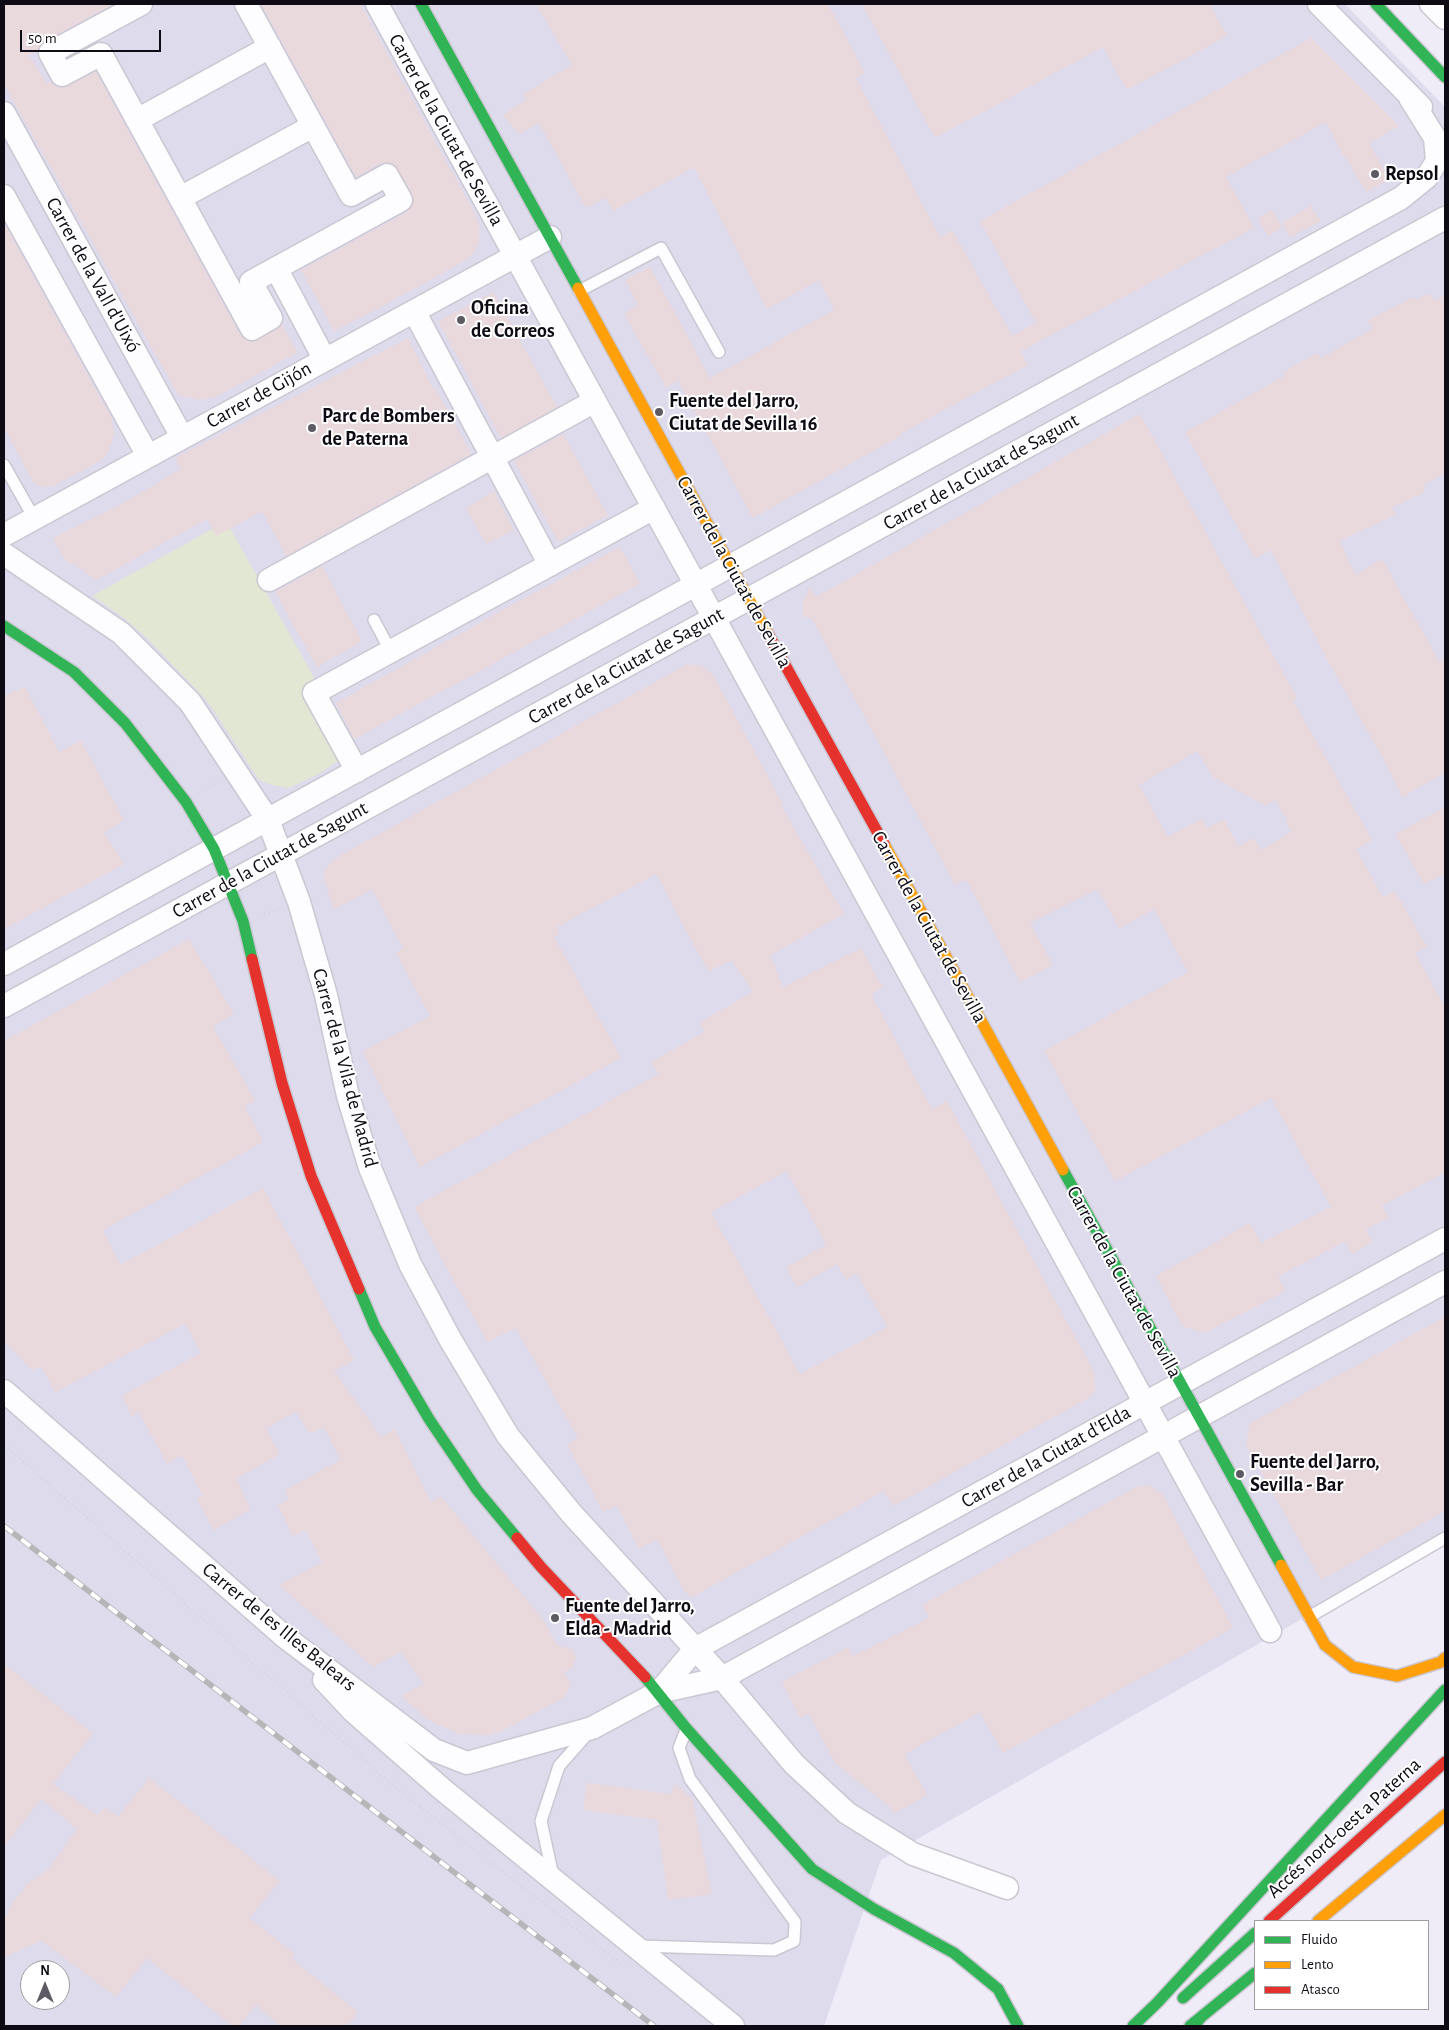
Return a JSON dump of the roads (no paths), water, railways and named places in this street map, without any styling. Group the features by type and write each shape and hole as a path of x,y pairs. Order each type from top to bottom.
{"main road":[{"name":"Carrer de la Ciutat de Sevilla","path":"421,4 1325,1646 1353,1667 1397,1676 1441,1662 1445,1658"},
{"path":"1376,4 1445,77"},
{"path":"4,626 80,679 125,723 186,802 214,849 243,921 282,1083 311,1176 375,1327 429,1419 477,1490 540,1567 659,1692 686,1728 812,1869 874,1909 954,1952 998,1989 1018,2026"},
{"path":"1132,2026 1171,1988 1445,1690"},
{"name":"Accés nord-oest a Paterna","path":"1269,1920 1445,1762"},
{"path":"1319,1920 1445,1815"},
{"path":"1175,2006 1254,1934"},
{"path":"1190,2026 1254,1974"},
{"path":"1194,2026 1201,2017"}],"street":[{"path":"141,4 50,53 62,75 101,54 252,329 271,318 251,282 401,200 387,175 351,195 246,4"},
{"name":"Carrer de la Ciutat de Sevilla","path":"377,4 1270,1631"},
{"path":"1320,4 1410,98 1445,130"},
{"path":"1431,4 1445,18"},
{"path":"137,120 270,47"},
{"name":"Carrer de la Ciutat de Sagunt","path":"4,964 1401,198 1427,177 1437,161 1435,138 1410,98"},
{"name":"Carrer de la Vall d'Uixó","path":"4,113 182,437"},
{"path":"180,198 313,126"},
{"name":"Carrer de la Vall d'Uixó","path":"4,196 148,456"},
{"name":"Carrer de la Ciutat de Sagunt","path":"4,1006 1445,218"},
{"path":"1336,235 1353,268"},
{"path":"515,256 550,237"},
{"name":"Carrer de Gijón","path":"4,535 515,256"},
{"path":"276,268 325,360"},
{"path":"414,311 550,565"},
{"path":"269,580 595,401"},
{"path":"357,771 314,694 654,508"},
{"name":"Carrer de la Vila de Madrid","path":"4,554 121,633 190,702 268,820 299,902 326,995 348,1096 370,1168 410,1264 450,1339 508,1436 571,1513 722,1678 794,1764 847,1813 913,1854 1007,1888"},
{"name":"Carrer de la Ciutat d'Elda","path":"659,1692 695,1649 1445,1239"},
{"name":"Carrer de la Ciutat d'Elda","path":"592,1728 659,1692 722,1678 1445,1282"},
{"name":"Carrer de les Illes Balears","path":"4,1391 285,1637 434,1750 467,1763 592,1728"},
{"path":"285,1637 353,1711 442,1789 733,2026"}],"lane":[{"path":"579,291 661,248 719,352"},
{"path":"4,465 34,518"},
{"path":"374,620 391,652"},
{"path":"1309,1617 1445,1538"},
{"path":"553,1880 541,1821 559,1766 592,1728"},
{"path":"635,1946 774,1950 794,1941 795,1922 690,1779 679,1748 686,1728"}],"railway":[{"path":"4,1526 654,2026"}],"place":[{"name":"Repsol","path":"1375,174"},
{"name":"Oficina de Correos","path":"461,320"},
{"name":"Fuente del Jarro, Ciutat de Sevilla 16","path":"659,412"},
{"name":"Parc de Bombers de Paterna","path":"312,428"},
{"name":"Fuente del Jarro, Sevilla - Bar","path":"1240,1474"},
{"name":"Fuente del Jarro, Elda - Madrid","path":"555,1618"}]}
